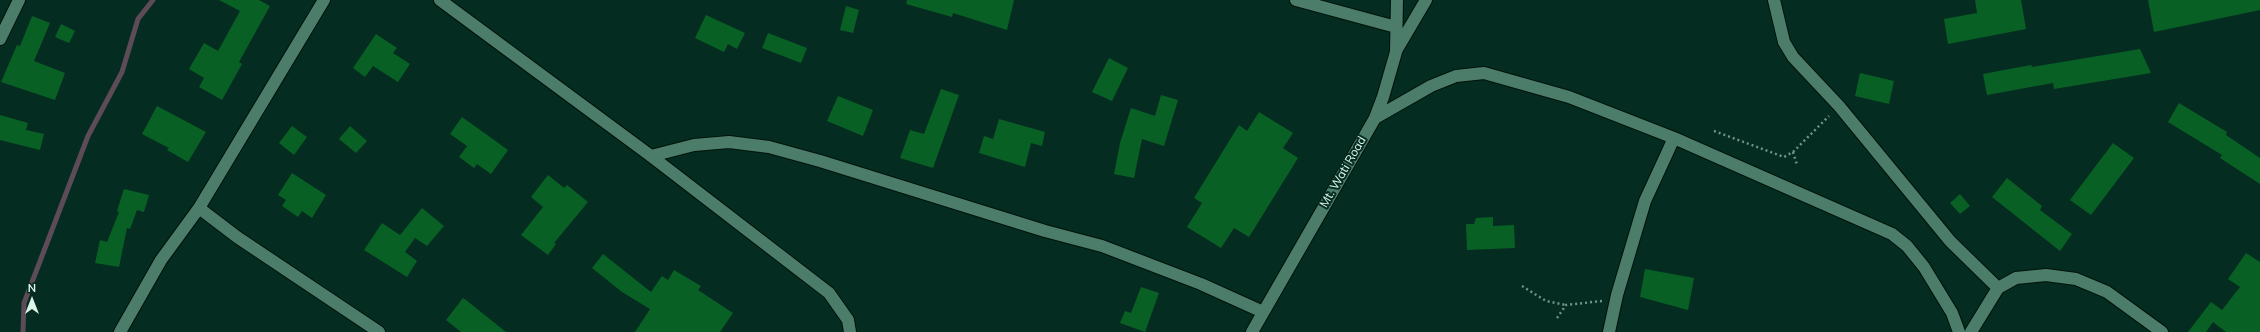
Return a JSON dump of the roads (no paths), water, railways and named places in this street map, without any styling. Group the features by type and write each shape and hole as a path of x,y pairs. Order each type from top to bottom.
{"street":[{"path":"0,38 19,0"},
{"path":"120,332 161,260 199,208 324,0"},
{"path":"440,0 651,156 829,293 848,320 850,332"},
{"path":"1296,0 1396,27"},
{"name":"Mt. Wati Road","path":"1252,332 1375,118 1383,97 1396,52 1397,0"},
{"path":"1396,52 1426,0"},
{"path":"1774,0 1784,42 1793,57 1839,106 1950,241 1998,288"},
{"path":"1375,118 1431,86 1456,76 1484,73 1569,96 1674,138 1892,234 1907,246 1924,267 1952,313 1959,332"},
{"path":"1609,332 1617,295 1645,201 1674,138"},
{"path":"651,156 694,145 729,142 769,147 820,161 1038,229 1102,246 1201,284 1263,312"},
{"path":"199,208 237,237 379,332"},
{"path":"1970,332 1998,288 2016,278 2046,275 2076,279 2107,292 2162,332"}],"waterway":[{"path":"23,332 24,303 88,136 122,72 138,19 153,0"}]}
